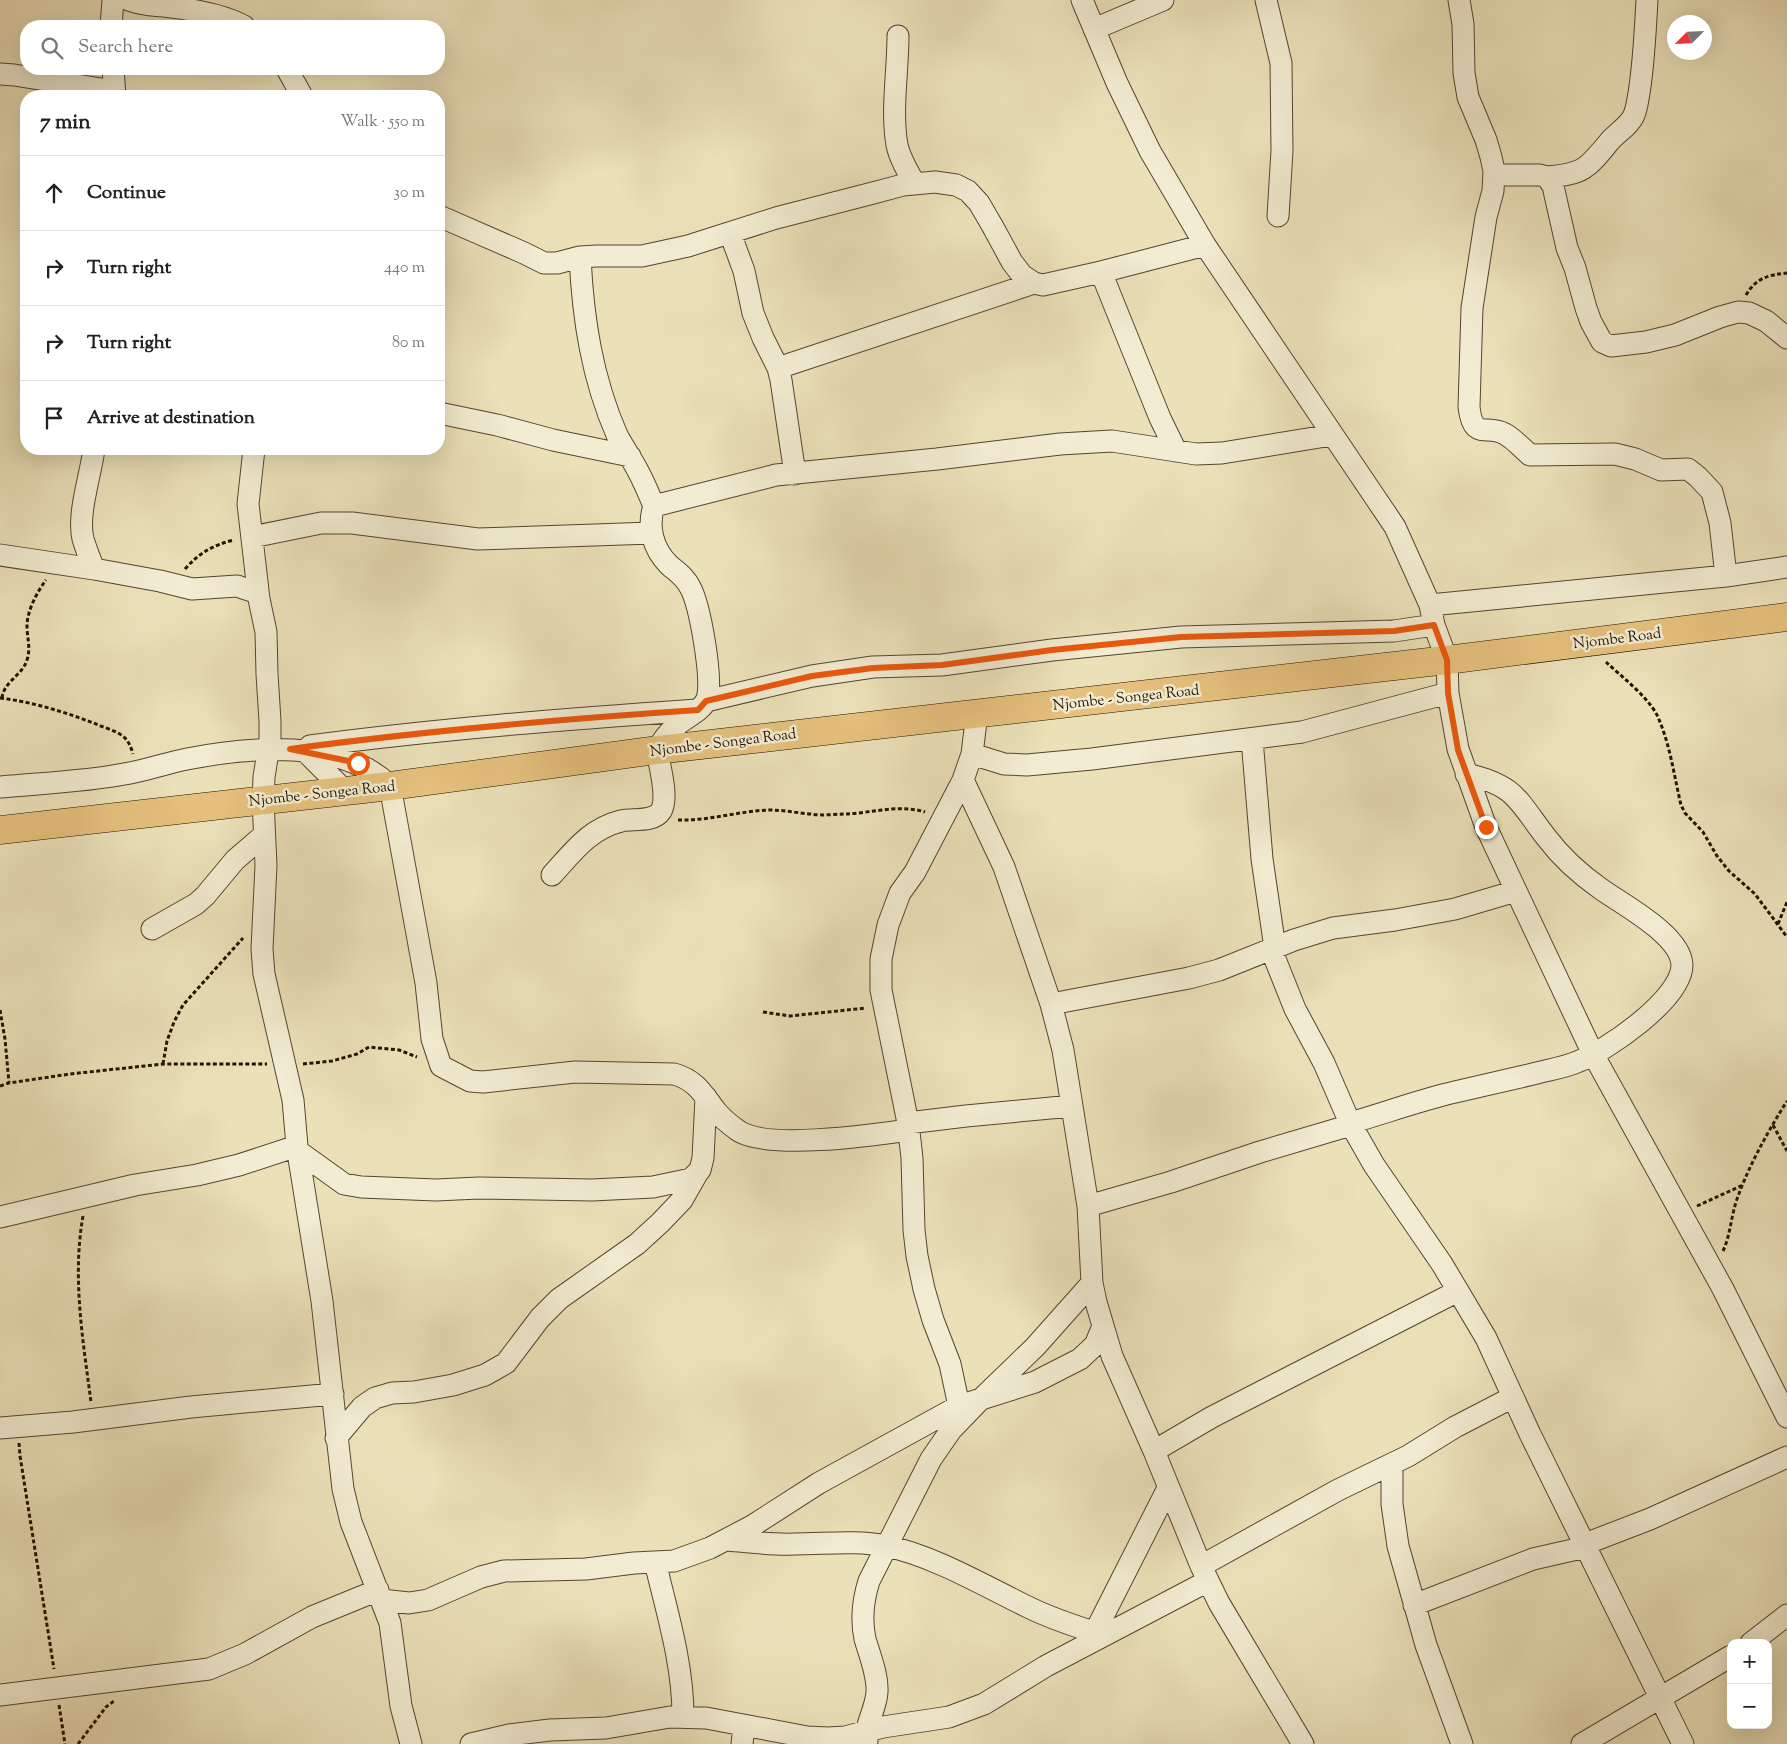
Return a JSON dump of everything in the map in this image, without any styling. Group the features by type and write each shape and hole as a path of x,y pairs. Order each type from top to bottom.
{"highway":[{"name":"Njombe Road","path":"1447,660 1787,617"},
{"name":"Njombe - Songea Road","path":"0,830 390,786 656,750 1447,660"}],"street":[{"path":"111,20 113,0"},
{"path":"129,0 155,7 171,7 228,20"},
{"path":"1082,0 1117,83 1150,151 1205,246 1395,527 1432,615 1447,660 1448,693 1458,750 1486,827 1593,1054 1715,1275 1787,1417"},
{"path":"1094,29 1163,0"},
{"path":"1266,0 1280,63 1282,151 1278,216"},
{"path":"1459,0 1463,24 1464,73 1468,97 1491,157 1494,175 1493,191 1486,217 1472,308 1470,418 1473,423 1485,431 1501,432 1507,435 1530,455 1615,454 1635,459 1661,470 1688,469 1712,492 1718,514 1726,576"},
{"path":"1494,175 1532,174 1546,177 1575,174 1594,161 1615,134 1626,126 1633,117 1642,78 1647,0"},
{"path":"898,36 895,92 898,145 903,164 915,184"},
{"path":"0,74 91,90"},
{"path":"113,75 114,90"},
{"path":"290,75 299,90"},
{"path":"1546,177 1553,186 1557,197 1567,248 1575,268 1586,308 1602,342 1611,346 1646,342 1675,334 1720,316 1738,312 1766,321 1787,338"},
{"path":"445,219 544,263 557,263 580,257 642,256 688,246 786,216 903,186 936,182 956,185 968,191 979,203 1012,262 1022,275 1034,283 1043,285 1205,246"},
{"path":"730,233 744,271 753,313 778,368 795,474"},
{"path":"552,875 593,832 622,821 654,816 661,812 664,802 664,787 656,750 672,729 702,705 709,689 703,637 690,587 682,575 668,564 657,550 652,533 651,516 654,506 630,456 618,436 592,362 585,321 580,257"},
{"path":"1101,272 1160,418 1176,451"},
{"path":"778,368 1034,283"},
{"path":"445,414 630,456"},
{"path":"654,506 776,475 937,459 1024,448 1112,441 1196,454 1222,453 1332,435"},
{"path":"93,455 84,501 82,537 94,569"},
{"path":"253,455 248,504 258,593 266,632 270,721 270,739 267,750 263,800 266,865 262,949 264,974 293,1100 298,1148 322,1301 343,1489 352,1522 390,1623 401,1706 411,1744"},
{"path":"252,536 321,523 352,524 478,539 652,533"},
{"path":"0,556 94,569 192,589 237,586 258,593"},
{"path":"0,787 85,780 134,772 187,759 267,750 297,750 400,735 702,705 812,676 873,668 942,665 1052,650 1181,637 1394,631 1432,615 1787,567"},
{"path":"972,754 1004,764 1028,765 1252,739 1302,732 1448,693"},
{"path":"969,1404 950,1364 929,1304 917,1256 909,1127 881,990 881,959 888,924 900,893 914,872 963,780 972,754 977,713"},
{"path":"1252,739 1262,859 1273,948 1296,1009 1324,1064 1350,1124 1374,1165 1442,1264 1486,1338 1659,1698 1683,1744"},
{"path":"297,750 358,763 380,776 390,786 426,983 432,1039 441,1066 470,1081 483,1082 575,1072 674,1074 685,1077 694,1083 717,1112 737,1131 763,1139 826,1140 966,1116 1072,1106"},
{"path":"297,750 344,790"},
{"path":"1088,1206 1171,1182 1260,1152 1452,1093 1576,1062 1612,1044 1664,1000 1678,982 1682,964 1676,949 1666,936 1632,909 1602,890 1573,866 1547,839 1523,804 1512,793 1502,786 1481,777 1466,774"},
{"path":"963,780 1004,866 1051,1004 1063,1050 1088,1206 1092,1282 1112,1356 1154,1451 1204,1574 1297,1742"},
{"path":"152,930 196,904 235,860 264,835"},
{"path":"1051,1004 1189,978 1219,970 1273,948 1333,928 1395,920 1455,908 1516,891"},
{"path":"336,1438 362,1407 375,1398 453,1385 485,1375 506,1364 540,1318 559,1300 637,1244 660,1224 682,1200 700,1170 703,1158 706,1097"},
{"path":"298,1148 344,1184 376,1188 592,1190 653,1187 682,1182 691,1178 700,1170"},
{"path":"0,1217 87,1196 239,1165 298,1148"},
{"path":"866,1738 877,1691 865,1637 863,1619 864,1599 869,1581 886,1546 931,1459 969,1404 1035,1347 1092,1282"},
{"path":"1154,1451 1212,1417 1458,1291"},
{"path":"0,1695 209,1668 245,1654 312,1617 379,1595 409,1603 428,1600 504,1571 586,1569 634,1563 674,1561 727,1540 819,1484 969,1404 1035,1382 1080,1360 1095,1345 1103,1326"},
{"path":"10,1427 333,1394"},
{"path":"471,1744 510,1735 550,1737 670,1716 706,1718 743,1735 866,1738 883,1726 966,1712 984,1704 1099,1634 1204,1574 1338,1490 1392,1464 1455,1427 1513,1397"},
{"path":"1414,1605 1533,1559 1585,1545 1650,1519 1787,1458"},
{"path":"1392,1464 1392,1504 1398,1546 1426,1645 1462,1744"},
{"path":"1099,1634 1168,1488"},
{"path":"727,1540 769,1544 858,1543 886,1546 938,1564 1030,1608 1099,1634"},
{"path":"655,1562 679,1666 683,1694 683,1716"},
{"path":"1756,1639 1787,1615"},
{"path":"1582,1744 1727,1658"}],"path":[{"path":"1738,312 1752,285 1771,275 1787,273"},
{"path":"177,585 184,571 196,557 208,548 252,536"},
{"path":"59,564 42,586 28,617 29,650 26,662 22,670 6,686 1,698 20,700 72,715 123,736 130,743 133,753 134,772"},
{"path":"1585,642 1645,700 1656,714 1664,735 1681,805 1703,832 1717,856 1729,871 1755,894 1787,937"},
{"path":"654,816 687,820 769,810 800,812 812,815 911,809 942,818"},
{"path":"1778,924 1787,902"},
{"path":"163,1064 167,1041 183,1005 228,956 263,911"},
{"path":"763,1012 790,1016 850,1011 884,1005"},
{"path":"0,1010 9,1083"},
{"path":"0,1086 70,1074 163,1064 285,1064 332,1061 352,1056 369,1047 399,1050 441,1066"},
{"path":"1715,1275 1727,1243 1736,1204 1743,1185 1772,1124 1787,1101"},
{"path":"1772,1124 1787,1151"},
{"path":"1680,1213 1743,1185"},
{"path":"87,1196 79,1255 79,1294 82,1336 93,1420"},
{"path":"10,1427 20,1456 65,1744"},
{"path":"78,1744 106,1707 116,1698"}],"route":[{"path":"358,763 290,749 426,732 565,719 698,710 706,701 812,676 873,668 942,665 1052,650 1181,637 1394,631 1434,625 1447,660 1448,693 1458,750 1486,827"}]}
